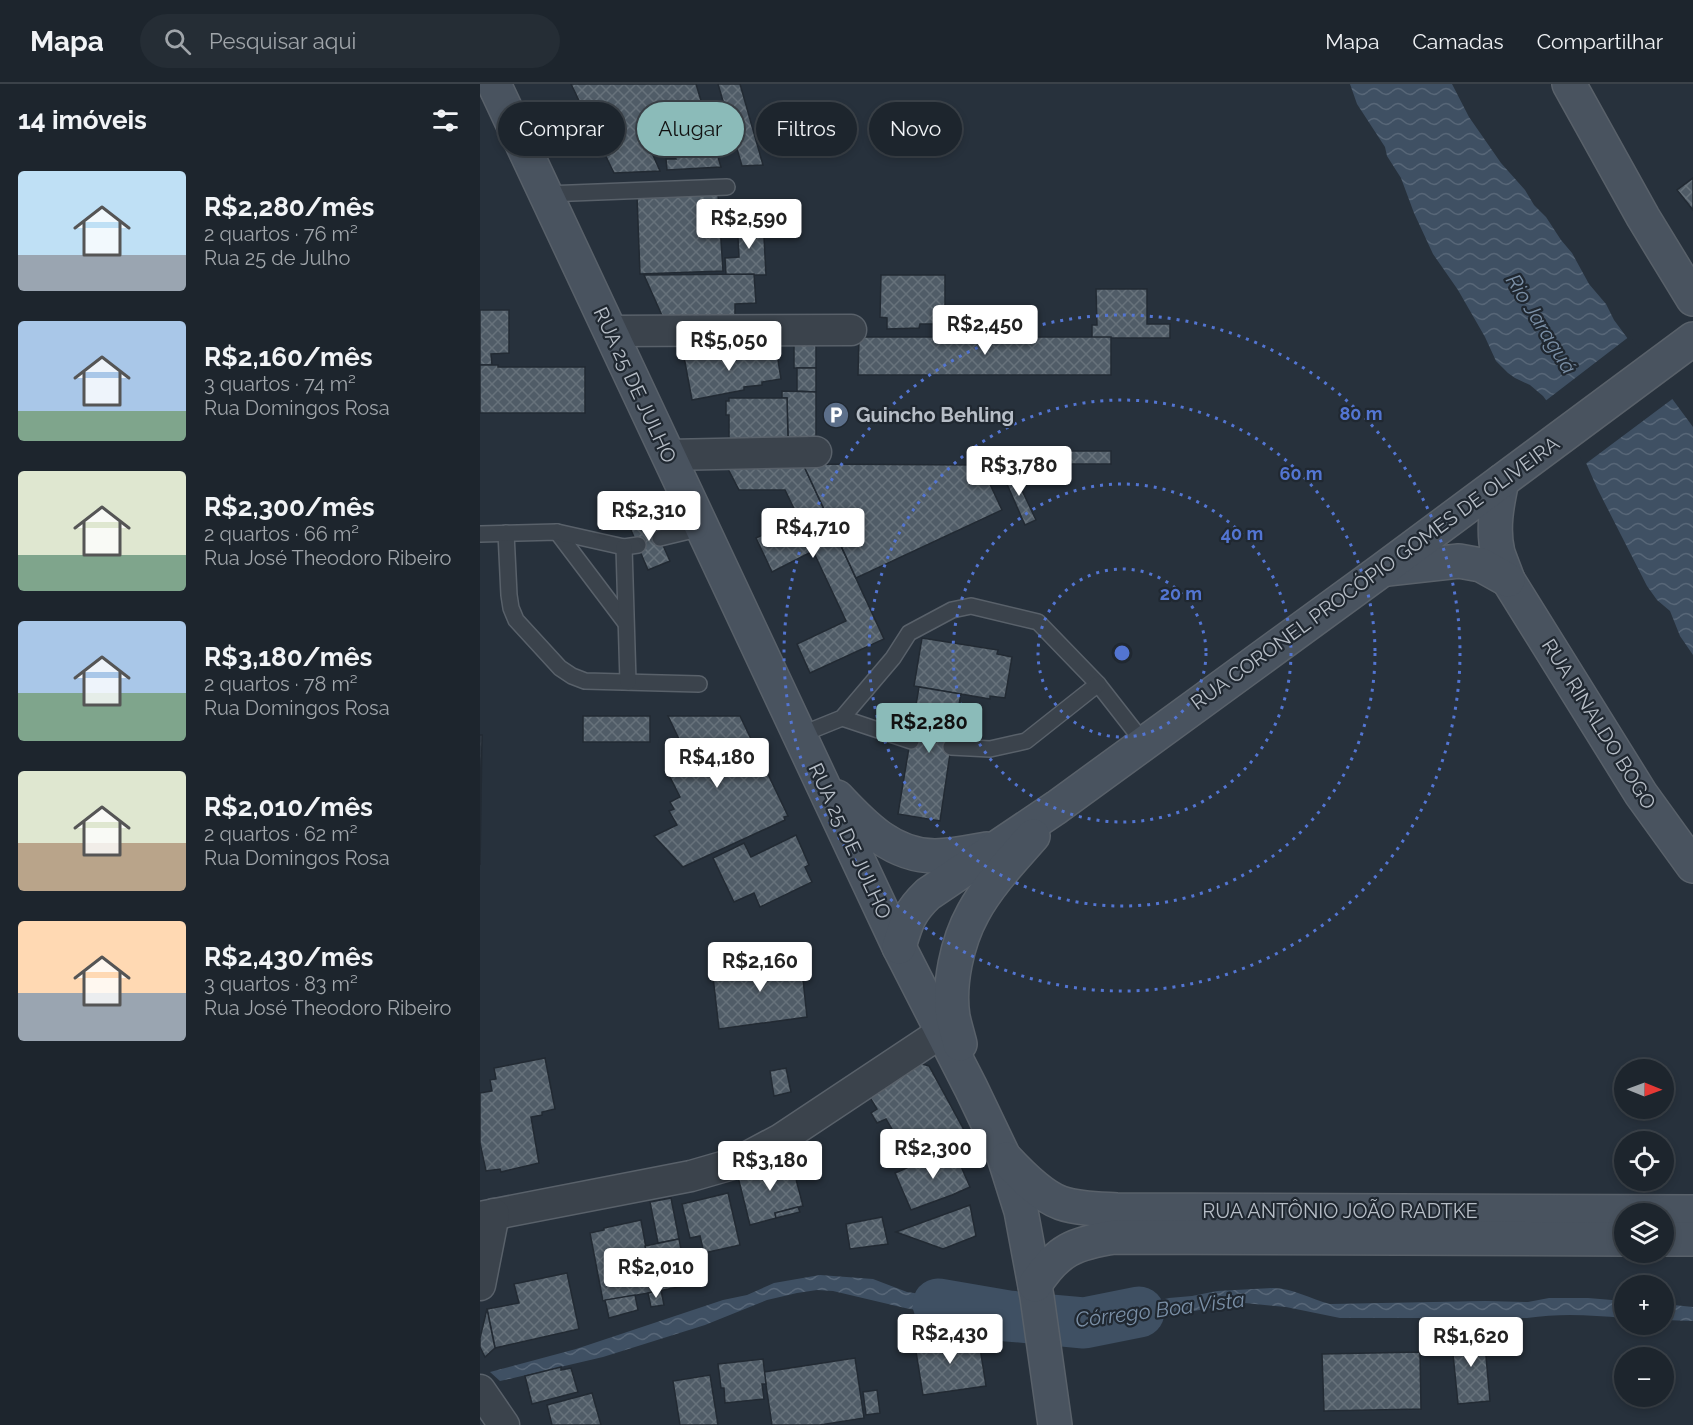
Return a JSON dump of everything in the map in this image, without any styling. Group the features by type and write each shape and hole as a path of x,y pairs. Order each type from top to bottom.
{"main road":[{"name":"RUA 25 DE JULHO","path":"494,84 899,947 971,1088"},
{"path":"1569,84 1643,217 1693,299"},
{"name":"RUA CORONEL PROCÓPIO GOMES DE OLIVEIRA","path":"899,947 907,920 915,907 928,894 1058,807 1382,570 1685,344"},
{"name":"RUA RINALDO BOGO","path":"1514,472 1498,500 1495,532 1498,552 1508,580 1641,794 1693,866"},
{"name":"RUA RINALDO BOGO","path":"1382,570 1459,561 1480,565 1508,580"},
{"path":"823,783 882,840 902,850 936,856 994,848"},
{"name":"RUA CORONEL PROCÓPIO GOMES DE OLIVEIRA","path":"971,1088 953,1017 955,966 960,945 972,914 995,881 1058,807"},
{"path":"971,1088 1004,1157 1021,1211 1038,1303 1055,1425"},
{"name":"RUA ANTÔNIO JOÃO RADTKE","path":"1004,1157 1047,1195 1059,1202 1079,1207 1117,1210 1693,1212"},
{"name":"RUA ANTÔNIO JOÃO RADTKE","path":"1038,1303 1045,1269 1063,1253 1090,1241 1115,1237 1614,1239"},
{"path":"1674,1239 1693,1239"}],"street":[{"path":"610,331 851,330"},
{"path":"668,455 816,452"},
{"path":"480,1285 487,1216 691,1176 736,1163 782,1139 942,1032"},
{"path":"480,1389 504,1425"}],"lane":[{"path":"546,194 727,187"},
{"path":"660,538 702,528"},
{"path":"557,532 625,622"},
{"path":"480,534 557,532 631,546 625,622 628,682"},
{"path":"506,533 511,608 516,620 560,668 585,681 699,684"},
{"path":"800,735 842,718 893,658 909,633 952,610 971,606 1038,622 1098,684 1144,743"},
{"path":"951,747 990,749 1026,741 1098,684"},
{"path":"842,718 911,741"}],"water":[{"name":"Rio Jaraguá","path":"1350,84 1452,84 1469,117 1501,163 1546,217 1572,253 1589,284 1606,304 1614,320 1693,427 1693,655 1680,636 1670,611 1657,600 1647,586 1573,436 1543,396 1530,385 1508,373 1496,361 1458,290 1433,254 1401,178 1387,156 1385,147 1357,104"},
{"path":"820,1275 873,1279 907,1292 1007,1306 1010,1326 905,1308 833,1291 817,1290 767,1300 705,1325 603,1357 500,1381 490,1372 576,1349 723,1300 747,1295 774,1283"},
{"path":"1280,1288 1330,1304 1528,1302 1549,1298 1588,1298 1614,1300 1614,1317 1551,1315 1527,1318 1340,1318 1286,1307 1245,1303 1107,1328 1072,1330 1071,1314 1107,1313 1169,1298 1217,1291"},
{"path":"1674,1305 1693,1307 1693,1321 1674,1320"}],"pier":[{"path":"1630,336 1675,397 1584,465 1570,437 1544,402"}],"building":[{"path":"571,84 696,84 701,102 637,102 637,156 653,156 660,171 614,173 606,156 625,156 625,102 580,102"},
{"path":"718,84 740,84 756,140 756,156 760,156 763,165 742,166 739,156 744,156 744,102 723,102"},
{"path":"675,156 718,156 721,167 667,170 666,159 676,159"},
{"path":"1693,178 1693,210 1677,190"},
{"path":"718,194 723,271 640,274 637,196"},
{"path":"763,218 766,275 726,275 725,258 739,257 737,219"},
{"path":"754,274 756,303 735,304 735,320 664,320 644,275"},
{"path":"881,275 945,275 945,321 943,324 920,324 919,328 887,329 887,318 880,317"},
{"path":"1096,289 1147,289 1147,324 1170,324 1170,338 1092,338 1092,325 1097,325"},
{"path":"480,310 509,310 509,353 491,354 492,365 480,365"},
{"path":"794,337 816,337 816,368 794,368"},
{"path":"859,337 1111,337 1111,375 858,375"},
{"path":"737,348 738,352 756,349 757,352 777,354 781,379 762,382 762,385 744,387 744,390 692,400 684,357"},
{"path":"480,365 585,367 585,413 480,413"},
{"path":"797,368 816,368 816,392 797,391"},
{"path":"782,391 816,392 816,438 788,439 787,398 782,398"},
{"path":"729,398 787,398 788,439 729,439 729,415 726,415 726,401 729,401"},
{"path":"1059,451 1111,451 1111,464 1059,464"},
{"path":"725,463 803,464 884,639 810,673 797,644 846,621 813,551 772,572 756,538 799,519 785,490 739,490"},
{"path":"803,464 981,465 1002,510 856,578"},
{"path":"1012,469 1036,520 1025,525 1002,473"},
{"path":"649,514 670,561 648,570 628,523"},
{"path":"922,638 998,650 997,654 1012,657 1005,698 990,696 990,699 914,686"},
{"path":"919,687 961,694 940,821 898,814"},
{"path":"583,716 650,716 650,742 583,742"},
{"path":"668,716 740,716 788,816 784,817 785,820 683,867 654,836 677,825 669,811 674,809 670,802 680,797 665,767 687,756"},
{"path":"480,735 482,735 480,865"},
{"path":"796,835 809,865 805,867 812,882 760,907 754,893 734,902 713,858 744,843 751,857"},
{"path":"786,951 787,962 801,961 807,1017 719,1029 712,968 726,969 767,964 766,953"},
{"path":"545,1058 555,1109 531,1117 539,1163 501,1172 500,1169 486,1171 480,1143 480,1093 492,1091 490,1080 496,1079 494,1068"},
{"path":"916,1062 929,1066 970,1141 913,1165 886,1119 877,1123 871,1113 877,1109 866,1091"},
{"path":"786,1068 791,1092 774,1096 770,1071"},
{"path":"953,1148 970,1187 911,1210 895,1173"},
{"path":"791,1160 803,1206 775,1213 776,1218 750,1225 738,1177 756,1172 756,1169"},
{"path":"728,1193 740,1245 704,1253 700,1236 690,1238 682,1204"},
{"path":"671,1198 679,1239 658,1243 650,1202"},
{"path":"970,1205 976,1236 943,1249 896,1232"},
{"path":"798,1207 800,1212 776,1218 775,1213"},
{"path":"882,1217 888,1244 850,1249 846,1224"},
{"path":"641,1220 654,1292 603,1301 590,1233"},
{"path":"679,1239 688,1285 654,1292 645,1246"},
{"path":"567,1273 579,1329 495,1348 487,1309 519,1303 514,1284"},
{"path":"661,1290 664,1305 651,1307 648,1293"},
{"path":"635,1295 638,1310 609,1318 605,1300"},
{"path":"487,1309 495,1348 485,1357 480,1347 480,1338"},
{"path":"1451,1334 1484,1334 1490,1401 1458,1404"},
{"path":"940,1335 942,1350 955,1348 954,1339 978,1335 986,1386 923,1395 914,1339"},
{"path":"1420,1352 1421,1409 1324,1411 1322,1354"},
{"path":"855,1358 864,1418 820,1425 772,1425 764,1372"},
{"path":"763,1359 766,1384 762,1384 764,1399 725,1403 718,1364"},
{"path":"561,1367 561,1370 571,1368 578,1392 532,1404 525,1376"},
{"path":"710,1375 718,1425 680,1425 673,1381"},
{"path":"877,1390 880,1413 866,1415 863,1392"},
{"path":"592,1393 601,1425 552,1425 547,1405"}],"waterway":[{"name":"Córrego Boa Vista","path":"938,1304 1008,1316 1084,1323 1139,1312"}],"place":[{"name":"Guincho Behling","path":"836,415"}]}
